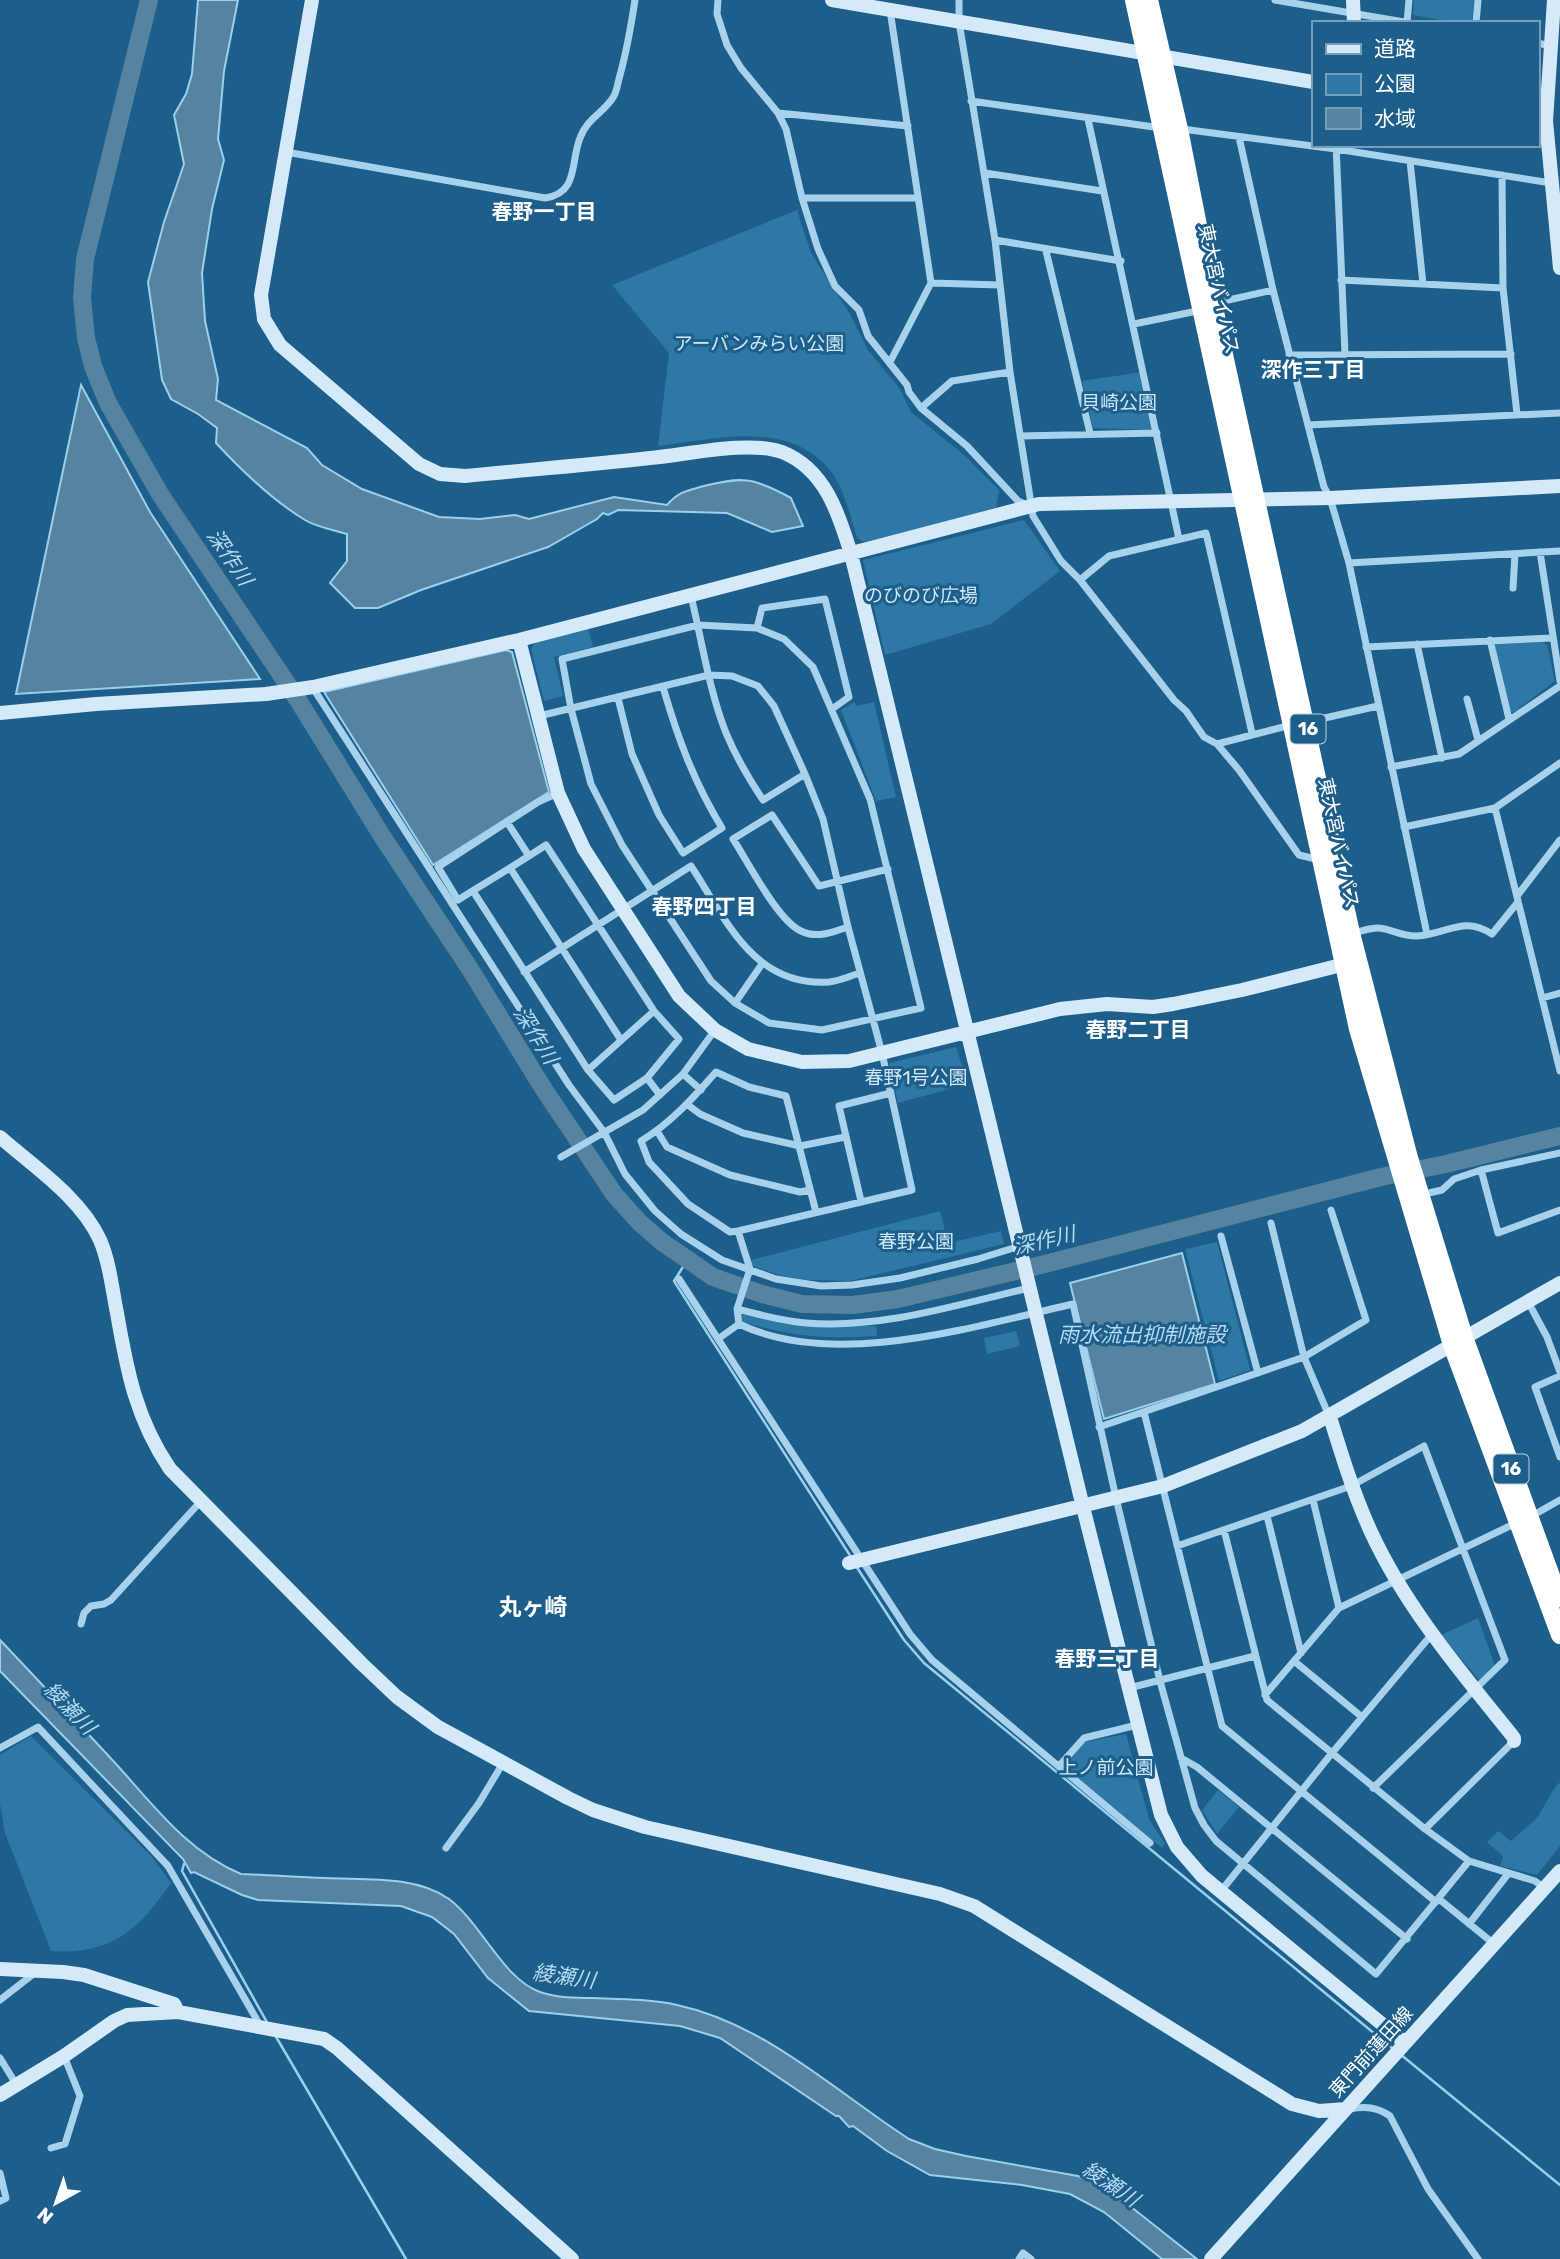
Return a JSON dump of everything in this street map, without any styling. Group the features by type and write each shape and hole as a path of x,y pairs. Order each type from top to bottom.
{"highway":[{"name":"東大宮バイパス","path":"1134,0 1155,57"},
{"name":"東大宮バイパス","path":"1149,0 1155,57 1249,498 1351,933 1351,963"},
{"name":"東大宮バイパス","path":"1300,724 1321,860 1403,1160 1458,1341 1523,1520 1560,1635"},
{"name":"東大宮バイパス","path":"1523,1520 1560,1601"}],"street":[{"path":"312,0 262,284 261,307 264,319 271,334 291,356 419,464 440,474 465,476 754,448 775,450 808,468 819,479 834,503 851,554 1083,1507 1161,1815 1188,1861 1220,1892 1405,2043"},
{"path":"286,152 545,198 554,197 568,186 579,140 587,123 614,97 628,50 635,0"},
{"path":"718,0 718,14 727,45 741,68 778,113 786,129 802,198 818,249 835,286 859,310 868,336 908,385 909,393 921,408 967,446 1018,501 1031,507"},
{"path":"832,0 1312,82"},
{"path":"959,0 959,22 985,173 1010,372 1033,516 1060,561 1080,580 1174,700 1186,710 1204,737 1217,744 1239,769 1299,855 1321,860"},
{"path":"1275,0 1398,21"},
{"path":"1408,21 1409,0"},
{"path":"1476,21 1478,0"},
{"path":"1554,0 1544,45 1560,268"},
{"path":"890,10 931,283 890,362"},
{"path":"971,101 1088,119 1312,144"},
{"path":"778,113 908,126"},
{"path":"1088,119 1102,191 1121,261 1179,539"},
{"path":"1240,137 1289,355 1324,487 1330,498 1349,563 1427,934"},
{"path":"1345,354 1336,147 1552,183"},
{"path":"1410,161 1423,284"},
{"path":"985,173 1102,191"},
{"path":"1502,175 1503,288 1517,414"},
{"path":"802,198 918,198"},
{"path":"995,240 1046,251 1121,261"},
{"path":"1046,251 1090,433"},
{"path":"1341,280 1503,288"},
{"path":"931,283 1000,285"},
{"path":"1134,324 1273,290"},
{"path":"1289,355 1511,354"},
{"path":"921,408 952,381 1010,372"},
{"path":"1308,425 1560,413"},
{"path":"1020,436 1157,433"},
{"path":"0,713 96,704 266,694 313,687 519,640 1039,504 1330,498 1560,486"},
{"path":"1080,580 1109,556 1206,533 1252,733"},
{"path":"1349,563 1560,551"},
{"path":"1391,768 1459,754 1560,684 1540,552"},
{"path":"1513,588 1515,554"},
{"path":"691,593 709,675 726,733 744,770 763,800 806,774"},
{"path":"757,628 762,608 825,599 849,697 832,709"},
{"path":"698,625 757,628 784,639 813,667 870,799 921,1008 822,1030 769,1023 735,1003 711,981 622,845 591,784 562,659 698,625"},
{"path":"1366,647 1552,638"},
{"path":"519,640 558,793 583,849 679,996 715,1030 748,1049 802,1062 849,1061 1060,1009 1082,1005 1153,1007 1173,1004 1351,963"},
{"path":"1490,640 1509,719"},
{"path":"1417,644 1442,758"},
{"path":"539,716 709,675 732,676 758,686 774,706 806,774 823,819 848,927 882,1053 912,1189 738,1231 730,1232 688,1204 649,1162 641,1141 688,1104 716,1072 749,1087 786,1096 816,1212"},
{"path":"313,687 569,1085 604,1132 625,1174 655,1211 681,1234 722,1259 776,1279 821,1286 852,1285 900,1278 1020,1249"},
{"path":"618,698 632,754 659,815 683,853 722,828 700,792 679,741 663,687"},
{"path":"1467,699 1478,740"},
{"path":"1217,744 1252,733 1378,706"},
{"path":"1404,827 1494,808 1560,763"},
{"path":"473,891 588,1070 614,1100 646,1078 679,1040 653,1011 546,845 458,900 438,867 538,802 558,793"},
{"path":"1494,808 1560,1071"},
{"path":"848,927 824,935 801,932 784,918 733,839 772,815 819,886 888,869"},
{"path":"507,822 529,856"},
{"path":"1351,933 1366,932 1376,927 1415,937 1468,924 1492,934 1560,840"},
{"path":"524,972 691,866 745,947 762,964 779,974 802,980 830,982 860,973"},
{"path":"510,868 621,1040"},
{"path":"735,1003 762,964"},
{"path":"1542,998 1560,993"},
{"path":"588,1070 653,1011"},
{"path":"561,1157 643,1110 683,1074 715,1030"},
{"path":"683,1074 701,1090"},
{"path":"646,1078 660,1095"},
{"path":"861,1201 839,1106 891,1093"},
{"path":"688,1104 700,1114 743,1133 800,1146 845,1136"},
{"path":"657,1131 667,1147 730,1175 800,1192 810,1190"},
{"path":"0,1137 76,1206 99,1239 107,1261 129,1378 141,1417 150,1438 170,1469 397,1697 438,1727 593,1810 645,1827 940,1894 974,1906 1292,2104 1334,2112 1362,2107 1380,2109 1390,2116 1428,2189 1478,2259"},
{"path":"1414,1191 1442,1190 1454,1179 1481,1170 1560,1153"},
{"path":"1481,1170 1498,1233 1560,1210"},
{"path":"1099,1427 1304,1357 1366,1320 1331,1210"},
{"path":"1271,1223 1304,1357 1330,1417 1351,1486 1372,1534 1396,1580 1432,1634 1514,1738 1514,1741 1424,1829"},
{"path":"738,1231 750,1269 737,1309 739,1324"},
{"path":"1221,1236 1258,1373"},
{"path":"679,1279 855,1562 927,1655 1150,1843"},
{"path":"855,1562 1163,1486 1302,1431 1560,1283"},
{"path":"737,1309 805,1323 887,1321 1029,1286"},
{"path":"1527,1300 1547,1337 1560,1374 1535,1387 1560,1457"},
{"path":"739,1324 756,1332 788,1339 860,1343 956,1333 1073,1304 1099,1427 1160,1681 1195,1808 1204,1825 1216,1841 1242,1865 1376,1975 1469,1861"},
{"path":"718,1339 739,1324"},
{"path":"1144,1412 1222,1726 1494,1944"},
{"path":"1177,1546 1351,1486 1424,1446 1461,1550 1505,1660 1373,1788"},
{"path":"1313,1500 1339,1608"},
{"path":"1265,1696 1339,1608 1560,1500"},
{"path":"81,1624 91,1606 111,1600 201,1501"},
{"path":"1267,1516 1301,1653"},
{"path":"1224,1530 1267,1700 1424,1829 1469,1861 1535,1881 1545,1888"},
{"path":"1220,1892 1432,1634"},
{"path":"1128,1688 1255,1656"},
{"path":"1294,1661 1362,1717"},
{"path":"1059,1766 1084,1738 1137,1725"},
{"path":"0,1748 38,1727 169,1866 269,2029"},
{"path":"1181,1758 1197,1767 1407,1939"},
{"path":"446,1848 479,1803 503,1763"},
{"name":"東門前蓮田線","path":"1211,2259 1560,1871"},
{"path":"1469,1924 1508,1874"},
{"path":"0,1969 84,1975 174,2004 178,2012"},
{"path":"0,2000 36,1972"},
{"path":"0,2095 127,2015 178,2012 324,2039 572,2259"},
{"path":"51,2148 65,2144 80,2096 64,2056"},
{"path":"0,2057 16,2084"},
{"path":"0,2174 6,2198 0,2201"},
{"path":"1019,2259 1023,2253 1031,2259"}],"green space":[{"path":"1414,0 1474,0 1472,21 1446,21 1413,15"},
{"name":"アーバンみらい公園","path":"797,210 811,253 850,314 868,350 900,389 911,412 964,455 999,490 996,510 864,542 857,538 834,475 811,453 791,443 748,436 658,446 669,353 612,285"},
{"name":"貝崎公園","path":"1142,372 1154,430 1093,428 1082,381"},
{"name":"のびのび広場","path":"1024,520 1060,571 991,624 885,655 863,560"},
{"path":"588,628 593,647 554,657 563,696 544,701 531,649 536,641"},
{"path":"1543,642 1547,645 1555,681 1513,713 1510,711 1494,647 1496,644"},
{"path":"854,702 857,706 874,702 896,797 876,801 841,710"},
{"name":"春野1号公園","path":"956,1047 968,1084 898,1103 889,1063"},
{"name":"春野公園","path":"940,1211 948,1243 1001,1231 1004,1244 850,1281 807,1280 779,1275 753,1266 751,1260"},
{"path":"1217,1242 1250,1370 1219,1381 1185,1249"},
{"path":"741,1314 805,1326 876,1326 877,1336 825,1337 794,1334 743,1322"},
{"path":"1016,1331 1020,1346 987,1354 984,1338"},
{"path":"1478,1618 1495,1666 1479,1680 1441,1635"},
{"name":"上ノ前公園","path":"1126,1734 1149,1819 1165,1844 1162,1848 1067,1771 1065,1765 1084,1742"},
{"path":"31,1736 152,1857 171,1883 135,1926 108,1944 91,1949 51,1951 5,1833 0,1804 0,1755"},
{"path":"1560,1782 1560,1846 1537,1875 1500,1866 1503,1856 1487,1842 1498,1831 1511,1841 1538,1817"},
{"path":"1218,1790 1239,1807 1217,1834 1202,1810"}],"water":[{"path":"198,0 238,0 224,71 218,139 224,160 212,209 202,273 205,321 218,379 216,400 307,448 322,465 362,489 439,517 480,519 515,515 529,519 614,497 667,505 686,491 714,483 747,480 791,498 803,526 772,532 727,513 618,510 608,515 603,513 548,547 421,590 378,608 355,608 330,583 347,561 347,534 309,522 269,494 216,443 217,428 171,399 162,380 148,282 164,222 184,164 174,115 186,94 192,74"},
{"path":"81,385 150,512 260,679 16,694"},
{"path":"506,650 512,652 549,792 433,865 324,692"},
{"name":"雨水流出抑制施設","path":"1182,1253 1215,1384 1104,1419 1070,1283"},
{"path":"0,1640 173,1827 222,1865 241,1874 389,1880 436,1891 461,1910 515,1975 540,1992 566,1997 656,2002 709,2014 770,2043 909,2139 935,2149 966,2156 1078,2176 1111,2191 1197,2259 1162,2259 1104,2212 1070,2194 1022,2185 930,2175 887,2151 853,2126 849,2127 839,2116 720,2038 680,2026 529,2011 488,1978 454,1934 432,1917 401,1906 258,1900 191,1873 183,1859 0,1671"}],"waterway":[{"name":"深作川","path":"149,0 85,259 82,298 86,338 93,366 108,403 160,494 298,700 543,1088 614,1194 639,1222 662,1242 713,1277 762,1294 802,1304 853,1305 898,1299 1045,1264 1381,1177 1560,1136"},
{"path":"688,1259 674,1281 851,1557"},
{"path":"856,1566 904,1640 924,1663 1392,2048"},
{"path":"184,1864 182,1871 268,2024"},
{"path":"275,2035 406,2259"},
{"path":"1400,2054 1560,2185"}],"district":[{"name":"春野一丁目","path":"544,211"},
{"name":"深作三丁目","path":"1313,369"},
{"name":"春野四丁目","path":"704,906"},
{"name":"春野二丁目","path":"1138,1029"},
{"name":"丸ヶ崎","path":"533,1607"},
{"name":"春野三丁目","path":"1107,1658"}],"water label":[{"name":"綾瀬川","path":"70,1708"},
{"name":"綾瀬川","path":"564,1976"},
{"name":"綾瀬川","path":"1111,2184"}]}
